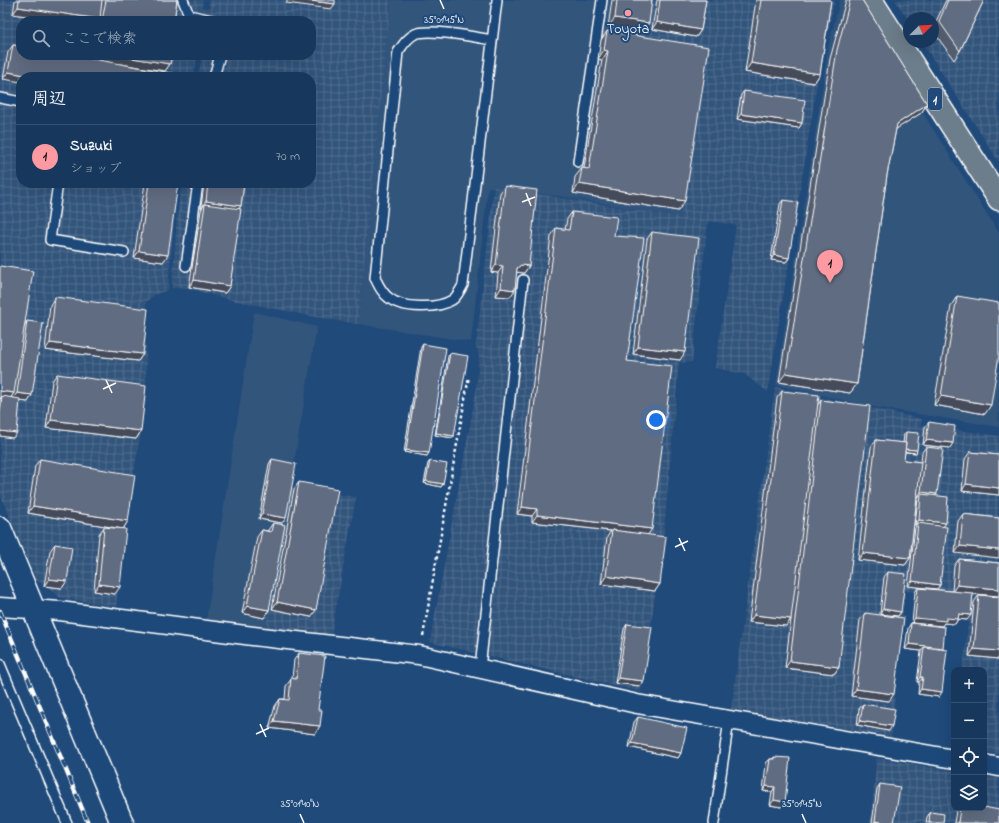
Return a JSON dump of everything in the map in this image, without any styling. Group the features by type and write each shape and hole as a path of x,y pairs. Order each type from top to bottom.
{"highway":[{"name":"1","path":"871,0 999,199"}],"street":[{"path":"0,528 122,823"},
{"path":"0,607 33,608 253,636 419,654 637,704 951,758"},
{"path":"987,765 999,767"}],"lane":[{"path":"183,0 189,15 194,16"},
{"path":"492,40 429,32 416,34 405,42 398,52 375,278 380,289 398,304 434,307 442,305 454,300 463,285 497,0"},
{"path":"578,162 602,0"},
{"path":"215,72 219,60"},
{"path":"0,98 16,101"},
{"path":"57,188 50,240 124,252"},
{"path":"186,266 197,188"},
{"path":"480,668 523,280"},
{"path":"0,664 67,823"},
{"path":"714,823 729,720"}],"path":[{"path":"419,654 469,376"}],"shaded area":[{"path":"0,0 203,0 202,8 209,8 209,0 391,0 358,324 320,318 227,299 187,288 172,288 177,216 181,188 316,188 316,72 199,72 201,60 316,60 316,16 16,16 16,60 196,60 195,72 16,72 16,188 177,188 168,290 154,295 146,302 146,400 124,534 116,606 61,598 36,580 0,494"},
{"path":"391,0 650,0 706,54 680,217 565,197 488,187 471,342 358,324"},
{"path":"650,0 835,0 820,65 768,392 744,374 715,368 736,225 708,221 692,362 679,363 663,542 641,692 430,642 476,392 479,356 476,346 494,187 680,217 706,54 643,43"},
{"path":"840,0 851,0 999,233 999,427 868,406 776,385 829,44"},
{"path":"895,0 999,0 999,162 926,48 939,48 939,12 903,12"},
{"path":"254,312 317,327 266,628 206,621"},
{"path":"775,387 922,419 921,425 999,436 999,754 987,752 987,667 963,667 971,597 905,591 891,738 830,726 731,711"},
{"path":"290,487 356,497 331,635 266,628"},
{"path":"877,758 951,770 951,811 987,811 987,776 999,778 999,823 870,823"}],"building":[{"path":"19,0 102,0 100,16 80,16 18,7"},
{"path":"106,0 177,0 175,16 103,16"},
{"path":"303,0 335,0 335,4"},
{"path":"617,0 652,0 649,23 615,18"},
{"path":"660,0 706,0 701,30 657,22"},
{"path":"761,0 831,0 820,74 751,63"},
{"path":"850,0 862,0 927,104 897,124 887,175 857,384 786,373 837,50"},
{"path":"948,0 984,0 960,51 939,21"},
{"path":"607,31 709,47 685,201 579,184 582,168 589,169 608,51 604,50"},
{"path":"13,45 16,45 16,60 98,60 166,72 16,72 16,73 8,72"},
{"path":"145,60 171,60 170,64"},
{"path":"744,91 805,100 802,123 741,114"},
{"path":"505,186 537,190 529,266 521,265 517,268 515,290 501,288 503,266 496,265"},
{"path":"148,188 177,188 168,255 139,251"},
{"path":"207,188 243,188 241,206 206,201"},
{"path":"783,200 798,202 789,258 774,255"},
{"path":"205,204 241,209 230,286 194,280"},
{"path":"572,212 617,217 614,236 644,238 627,361 672,366 652,529 537,515 537,509 522,507 556,228 569,230"},
{"path":"652,232 699,238 685,352 638,347"},
{"path":"0,266 33,271 14,393 0,391"},
{"path":"957,296 999,303 999,355 991,405 941,396"},
{"path":"55,297 148,309 143,354 50,343"},
{"path":"27,321 43,323 32,395 17,393"},
{"path":"423,344 446,348 429,453 406,450"},
{"path":"450,353 468,356 454,436 436,433"},
{"path":"57,374 146,386 141,431 51,420"},
{"path":"782,391 819,395 791,619 754,615"},
{"path":"2,396 20,399 17,433 0,431"},
{"path":"821,400 870,406 839,667 790,661"},
{"path":"929,422 955,426 953,443 926,440"},
{"path":"906,432 919,433 917,450 905,449"},
{"path":"876,440 906,443 904,460 921,462 910,558 863,553"},
{"path":"926,447 943,449 937,494 921,492"},
{"path":"970,452 999,455 999,488 966,484"},
{"path":"40,459 135,475 128,521 33,506"},
{"path":"272,459 296,464 286,518 262,514"},
{"path":"430,461 447,464 443,484 426,481"},
{"path":"299,482 338,489 316,610 277,602"},
{"path":"921,494 948,497 946,523 919,520"},
{"path":"963,514 999,518 999,550 960,546"},
{"path":"273,523 285,525 269,610 247,606 262,530 271,532"},
{"path":"918,523 947,527 940,585 912,581"},
{"path":"104,527 126,529 120,587 99,584"},
{"path":"612,530 666,537 660,584 606,576"},
{"path":"55,544 72,547 67,581 49,579"},
{"path":"959,559 999,563 999,589 957,585"},
{"path":"888,572 906,574 901,612 883,609"},
{"path":"918,588 973,593 971,615 959,614 958,619 946,618 946,621 915,618"},
{"path":"979,595 999,597 999,651 974,649"},
{"path":"865,613 904,618 894,694 856,689"},
{"path":"911,623 945,627 943,648 909,644"},
{"path":"627,624 652,627 644,681 618,678"},
{"path":"924,647 947,650 942,692 921,689 923,677 920,677"},
{"path":"299,653 325,656 318,710 322,710 320,726 274,721 280,699 289,700 291,678 296,679"},
{"path":"863,704 895,709 892,726 860,721"},
{"path":"638,717 687,728 681,753 632,743"},
{"path":"774,757 790,758 785,802 774,800 775,787 766,786 770,759 774,759"},
{"path":"880,784 900,787 894,823 875,821"},
{"path":"987,808 999,810 999,823 958,823 960,811 987,811"},
{"path":"930,812 944,814 943,823 929,823"}],"railway":[{"path":"0,611 88,823"}],"place":[{"name":"Toyota","path":"628,13"},
{"name":"Suzuki","path":"830,283"}]}
